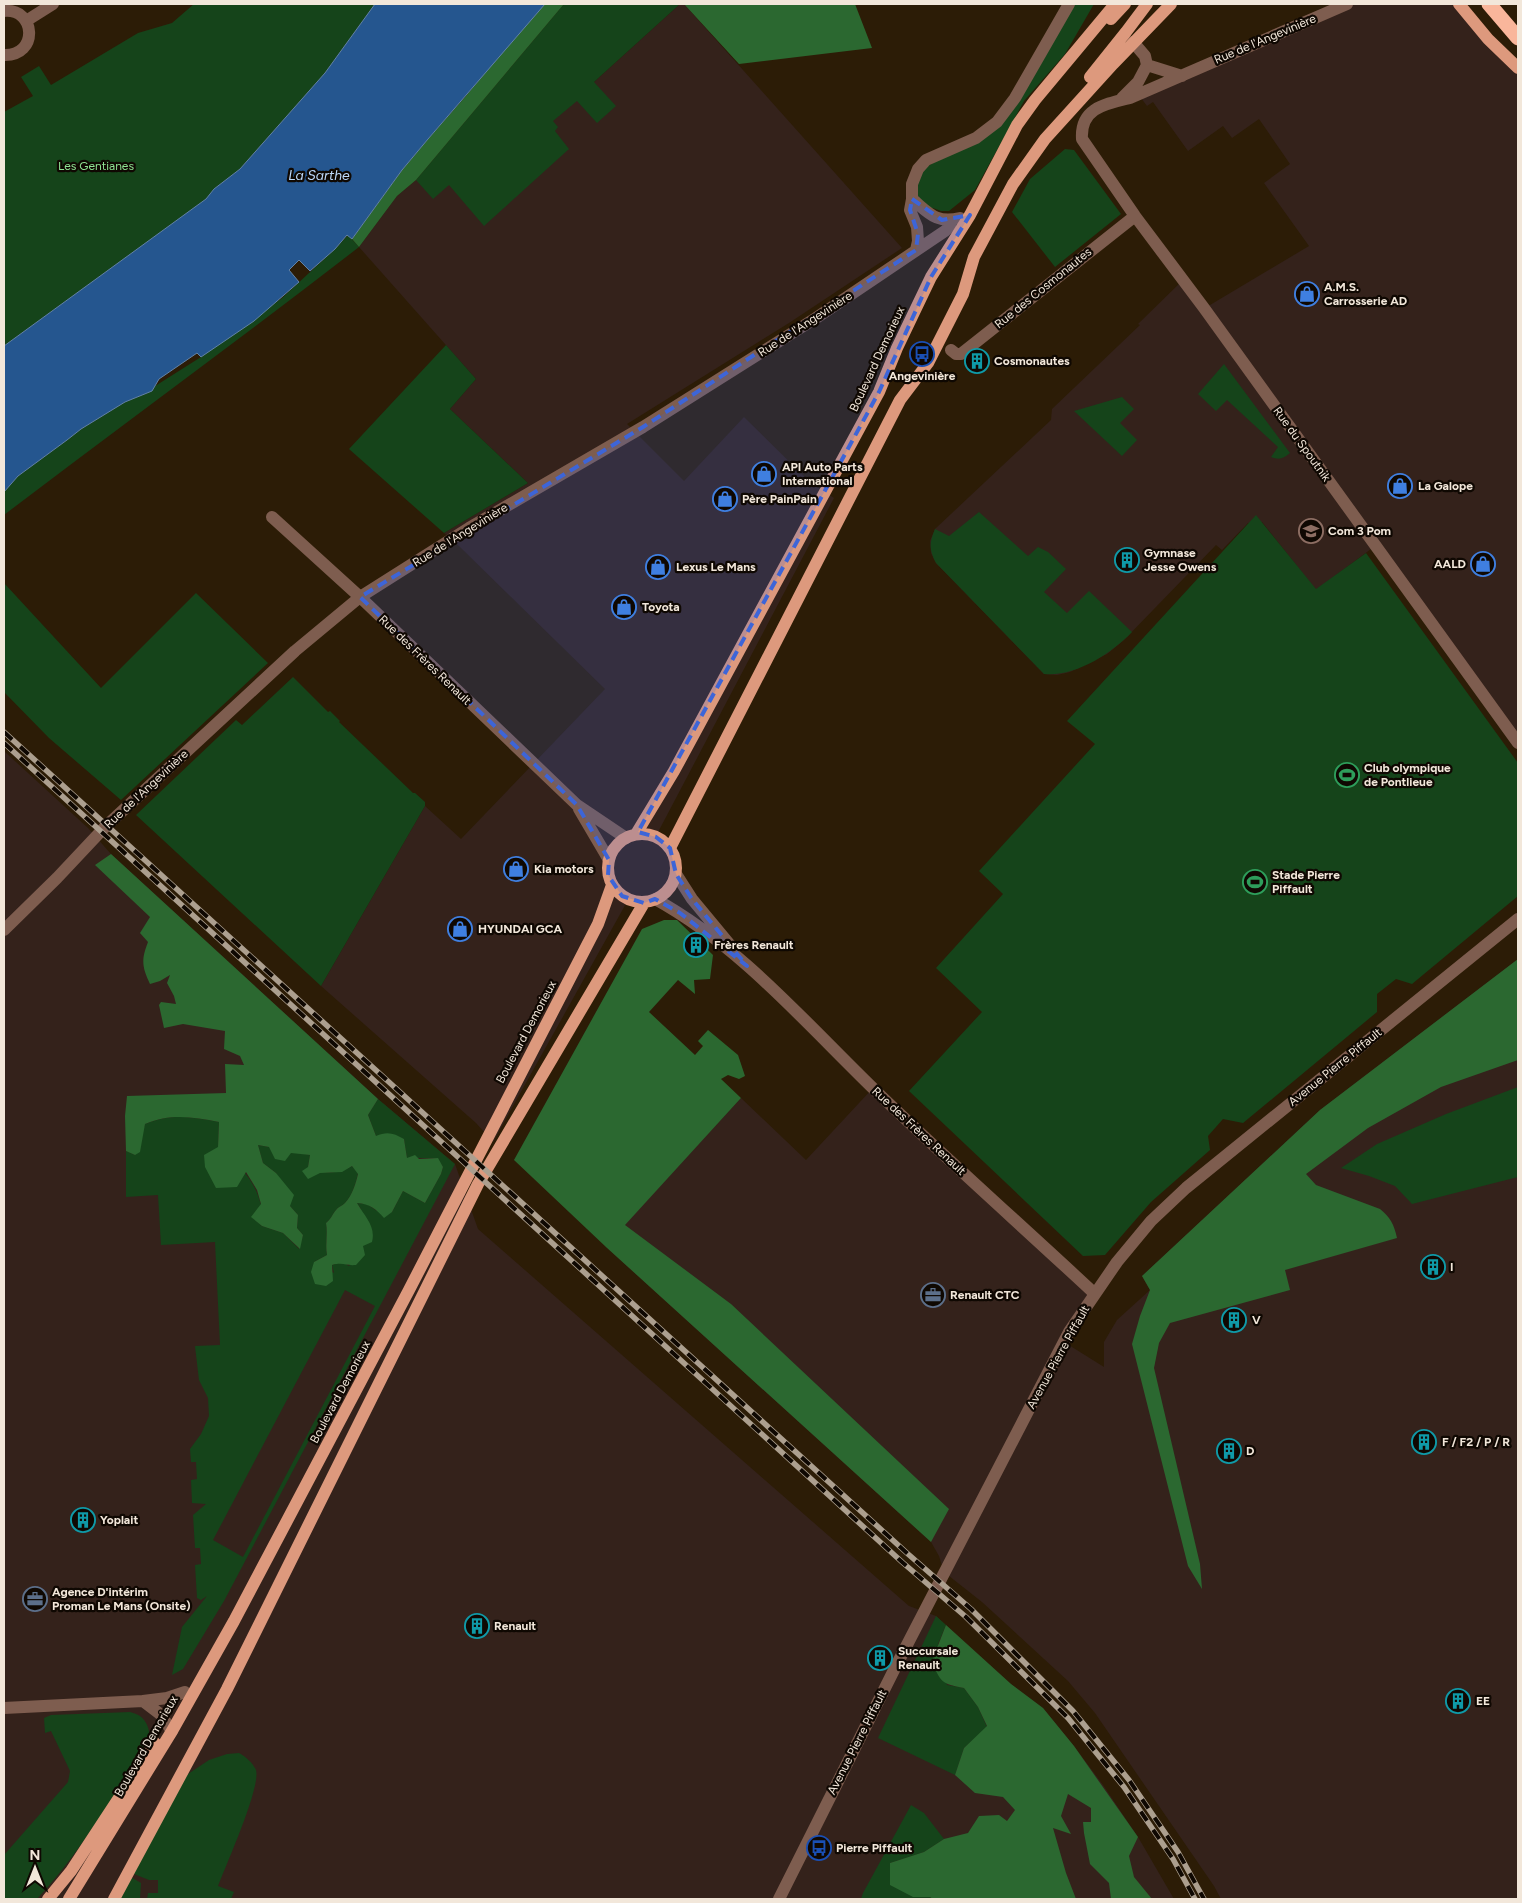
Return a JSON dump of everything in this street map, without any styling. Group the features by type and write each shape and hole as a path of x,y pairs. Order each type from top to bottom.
{"highway":[{"path":"1489,4 1518,38"}],"main road":[{"path":"1068,61 1093,28 1115,4"},
{"path":"1068,61 1098,34 1126,4"},
{"path":"1130,37 1147,4"},
{"path":"1459,4 1488,39 1518,68"},
{"path":"670,848 900,400 928,363 963,294 974,257 1013,184 1045,139 1130,37 1169,6"},
{"name":"Boulevard Demorieux","path":"631,836 674,771 879,392 897,348 932,277 970,215 1024,114 1068,61"},
{"path":"631,836 656,837 670,848 676,860 676,874 669,892 650,901 628,900 612,885 608,875 609,860 617,844 631,836"},
{"name":"Boulevard Demorieux","path":"69,1899 234,1621 409,1290 598,924 612,885"},
{"path":"114,1899 227,1689 478,1184 650,901"},
{"path":"48,1899 76,1864 170,1727 185,1692 215,1645 234,1621"}],"street":[{"path":"26,21 53,4"},
{"path":"916,250 918,234 916,223 910,210 914,175 922,164 934,155 976,138 998,122 1007,112 1069,4"},
{"name":"Rue de l'Angevinière","path":"1084,145 1081,132 1088,115 1099,106 1134,96 1347,4"},
{"path":"4,11 15,12 26,21 29,28 28,42 18,53 4,55"},
{"path":"1130,37 1145,56 1147,65 1182,76"},
{"name":"Rue de l'Angevinière","path":"1118,100 1138,82 1147,65"},
{"name":"Rue du Spoutnik","path":"1084,145 1518,743"},
{"path":"912,199 930,215 942,220 952,220"},
{"name":"Rue de l'Angevinière","path":"4,930 104,828 295,651 360,598 469,528 643,427 816,318 945,230 950,226 952,220 970,215"},
{"name":"Rue des Cosmonautes","path":"951,350 956,354 961,354 1134,216"},
{"name":"Rue des Frères Renault","path":"272,517 360,598 577,805 631,836"},
{"name":"Rue des Frères Renault","path":"577,805 609,860"},
{"name":"Rue des Frères Renault","path":"676,874 692,899 747,966"},
{"name":"Rue des Frères Renault","path":"650,901 680,913 747,966 880,1095 1094,1293"},
{"name":"Avenue Pierre Piffault","path":"779,1899 894,1668 1060,1350 1094,1293 1116,1262 1151,1221 1186,1188 1518,919"},
{"path":"4,1708 143,1701 167,1698 185,1692"},
{"path":"143,1701 170,1727"}],"highlighted area":[{"path":"912,199 942,220 970,215 931,277 879,392 638,832 656,837 670,848 676,874 692,899 747,966 680,913 655,899 644,903 622,896 608,875 609,860 577,805 360,597 643,427 916,250 918,234 910,210"}],"shaded area":[{"path":"680,4 684,4 902,248 789,323 627,424 684,481 744,417 810,482 834,498 656,836 670,848 676,860 674,883 669,892 660,898 644,903 628,900 493,1142 476,1123 321,986 425,806 461,839 605,689 444,533 528,483 450,409 476,379 359,247 397,196 416,180 594,82"},
{"path":"1347,4 1459,4 1518,68 1518,743 1375,546 1316,590 1262,522 1248,523 1222,550 1216,545 1124,640 1107,654 1070,672 1057,675 1044,674 936,563 931,553 930,541 935,529 1051,420 1052,409 1140,325 1138,324 1183,280 1205,308 1309,246 1264,183 1290,164 1259,119 1232,138 1223,126 1188,151 1153,102 1147,106 1138,94"},
{"path":"4,751 88,828 111,854 378,1099 455,1164 478,1229 909,1606 936,1616 1011,1684 1043,1708 1103,1785 1138,1837 1174,1899 4,1899"},
{"path":"1518,959 1518,1899 1221,1899 1095,1713 1068,1681 982,1602 944,1572 939,1556 931,1542 606,1247 741,1098 806,1160 873,1088 1094,1293 1064,1342 1104,1367 1104,1342 1117,1320 1150,1290 1142,1276 1320,1110"}],"green space":[{"name":"Les Gentianes","path":"194,4 375,4 325,73 240,169 214,189 207,199 4,346 4,112 33,96 21,77 39,66 51,85 138,33 172,23"},
{"path":"545,4 564,4 416,180 397,196 359,247 352,239 402,170 505,48"},
{"path":"564,4 680,4 594,82 616,106 597,123 577,101 553,121 558,127 555,131 569,149 484,226 449,185 433,199 416,180"},
{"path":"684,4 855,4 872,48 739,64"},
{"path":"1066,4 1094,4 1065,54 1024,101 975,190 949,211 933,208 924,211 911,191 914,175 997,122"},
{"path":"1065,149 1074,150 1121,214 1055,267 1012,212 1030,179"},
{"path":"348,235 359,247 4,515 4,492 18,476 81,429 125,402 152,391 152,388 201,357 282,298"},
{"path":"446,345 476,379 450,409 528,483 444,533 349,449"},
{"path":"1224,364 1290,453 1288,455 1281,458 1271,457 1278,447 1227,400 1216,411 1198,394"},
{"path":"1122,397 1134,409 1120,423 1137,440 1122,456 1074,411"},
{"path":"979,512 1028,556 1038,547 1048,552 1066,569 1044,592 1067,613 1089,591 1132,632 1103,656 1080,668 1056,674 1044,674 936,563 931,550 935,529 949,536"},
{"name":"Stade Pierre Piffault","path":"1256,515 1316,589 1366,553 1518,763 1518,896 1412,984 1396,979 1377,994 1377,1012 1243,1123 1223,1119 1208,1136 1210,1150 1151,1202 1105,1255 1083,1256 909,1091 982,1012 936,968 1003,894 979,871 1095,744 1067,721"},
{"path":"4,583 101,688 196,593 268,663 121,800 49,738 4,692"},
{"path":"293,677 413,793 425,802 425,806 321,986 136,815 236,720 242,725"},
{"path":"111,854 378,1099 368,1115 376,1136 387,1133 397,1135 404,1139 407,1158 415,1155 419,1159 438,1158 443,1167 425,1203 403,1191 392,1212 384,1218 372,1208 357,1203 371,1226 372,1242 363,1246 365,1255 356,1265 332,1265 333,1281 326,1286 315,1284 311,1272 314,1262 327,1255 326,1223 337,1209 344,1204 353,1189 358,1174 352,1166 342,1172 320,1173 308,1179 302,1171 308,1167 310,1155 291,1153 285,1161 275,1159 269,1147 258,1145 263,1163 276,1173 294,1195 290,1206 298,1215 297,1228 303,1235 300,1249 283,1233 262,1226 251,1217 261,1204 257,1190 246,1172 237,1187 216,1188 205,1167 204,1155 218,1147 219,1122 182,1117 164,1118 145,1124 140,1152 135,1155 126,1151 125,1116 127,1096 226,1093 225,1064 244,1065 240,1056 224,1049 225,1031 183,1024 164,1028 159,1005 161,1002 176,1004 167,983 170,975 150,984 143,963 148,942 140,933 150,917 95,865"},
{"path":"664,920 677,920 713,955 710,979 694,980 695,994 678,980 649,1012 695,1055 703,1046 698,1041 708,1030 738,1055 745,1076 739,1079 728,1075 721,1079 741,1098 625,1225 731,1304 949,1509 931,1542 606,1247 514,1160 642,929"},
{"path":"1518,959 1518,1060 1441,1087 1368,1128 1306,1174 1316,1185 1380,1209 1391,1221 1397,1238 1285,1270 1290,1290 1170,1323 1159,1343 1154,1368 1200,1564 1202,1589 1188,1566 1132,1344 1150,1290 1142,1276 1320,1110"},
{"path":"1518,1087 1518,1177 1412,1204 1395,1186 1341,1168 1377,1144 1446,1114"},
{"path":"378,1099 455,1164 224,1601 183,1669 172,1675 182,1627 207,1596 201,1600 197,1598 195,1565 201,1564 200,1548 195,1548 193,1515 206,1504 192,1503 191,1480 197,1479 196,1462 191,1462 190,1449 201,1434 209,1416 208,1398 199,1380 195,1346 220,1345 215,1242 161,1245 158,1195 126,1197 126,1151 135,1155 145,1124 164,1118 182,1117 219,1122 218,1147 250,1179 258,1195 261,1205 252,1217 262,1226 283,1233 299,1249 303,1235 297,1228 298,1215 290,1206 276,1173 263,1163 258,1145 310,1155 308,1167 319,1171 330,1173 352,1166 358,1173 353,1189 344,1204 337,1209 326,1223 327,1255 314,1262 334,1273 332,1265 342,1262 349,1266 363,1246 361,1209 357,1203 367,1204 377,1211 392,1212 403,1191 425,1203 443,1167 437,1158 407,1158 404,1139 376,1136 368,1115","holes":["345,1290 375,1306 243,1557 213,1540"]},
{"path":"936,1616 946,1625 938,1644 947,1685 964,1688 978,1707 987,1727 964,1748 955,1775 878,1738"},
{"path":"946,1625 1011,1684 1043,1708 1074,1746 1138,1837 1129,1856 1134,1877 1152,1899 1111,1899 1109,1883 1090,1864 1083,1822 1091,1822 1091,1808 1068,1794 1061,1816 1071,1834 1053,1828 1066,1873 1076,1899 933,1899 930,1897 913,1897 890,1885 890,1863 924,1852 944,1839 968,1833 979,1816 999,1815 1007,1821 1015,1810 1003,1797 975,1793 955,1775 964,1748 987,1726 978,1707 964,1688 943,1681 932,1661"},
{"path":"130,1712 139,1715 145,1721 150,1738 97,1822 68,1862 37,1899 4,1899 4,1855 68,1782 70,1771 51,1731 45,1733 44,1718 51,1715"},
{"path":"239,1753 255,1767 256,1779 248,1809 218,1886 234,1892 231,1899 147,1899 148,1893 158,1893 158,1880 149,1880 129,1872 179,1780 209,1760 227,1754"},
{"path":"911,1805 924,1813 944,1839 924,1852 890,1863 913,1897 930,1897 933,1899 861,1899 863,1893"},
{"path":"131,1877 141,1883 140,1899 117,1899"}],"water":[{"name":"La Sarthe","path":"375,4 545,4 402,170 352,239 347,235 335,249 310,271 299,260 289,270 299,282 254,321 201,357 197,353 159,379 152,391 125,402 81,429 18,476 4,492 4,346 206,199 214,189 240,169 325,73"}],"railway":[{"path":"4,732 908,1554 971,1609 1073,1711 1129,1780 1178,1852 1204,1899"},
{"path":"4,743 902,1562 966,1617 1068,1718 1124,1787 1173,1859 1195,1899"}],"place":[{"name":"A.M.S. Carrosserie AD","path":"1307,294"},
{"name":"Angevinière","path":"922,354"},
{"name":"Cosmonautes","path":"977,361"},
{"name":"API Auto Parts International","path":"764,474"},
{"name":"La Galope","path":"1400,486"},
{"name":"Père PainPain","path":"725,499"},
{"name":"Com 3 Pom","path":"1311,531"},
{"name":"Gymnase Jesse Owens","path":"1127,560"},
{"name":"AALD","path":"1483,564"},
{"name":"Lexus Le Mans","path":"658,567"},
{"name":"Toyota","path":"624,607"},
{"name":"Club olympique de Pontlieue","path":"1347,775"},
{"name":"Kia motors","path":"516,869"},
{"name":"Stade Pierre Piffault","path":"1255,882"},
{"name":"HYUNDAI GCA","path":"460,929"},
{"name":"Frères Renault","path":"696,945"},
{"name":"I","path":"1433,1267"},
{"name":"Renault CTC","path":"933,1295"},
{"name":"V","path":"1234,1320"},
{"name":"F / F2 / P / R","path":"1424,1442"},
{"name":"D","path":"1229,1451"},
{"name":"Yoplait","path":"83,1520"},
{"name":"Agence D'intérim Proman Le Mans (Onsite)","path":"35,1599"},
{"name":"Renault","path":"477,1626"},
{"name":"Succursale Renault","path":"880,1658"},
{"name":"EE","path":"1458,1701"},
{"name":"Pierre Piffault","path":"819,1848"}]}
